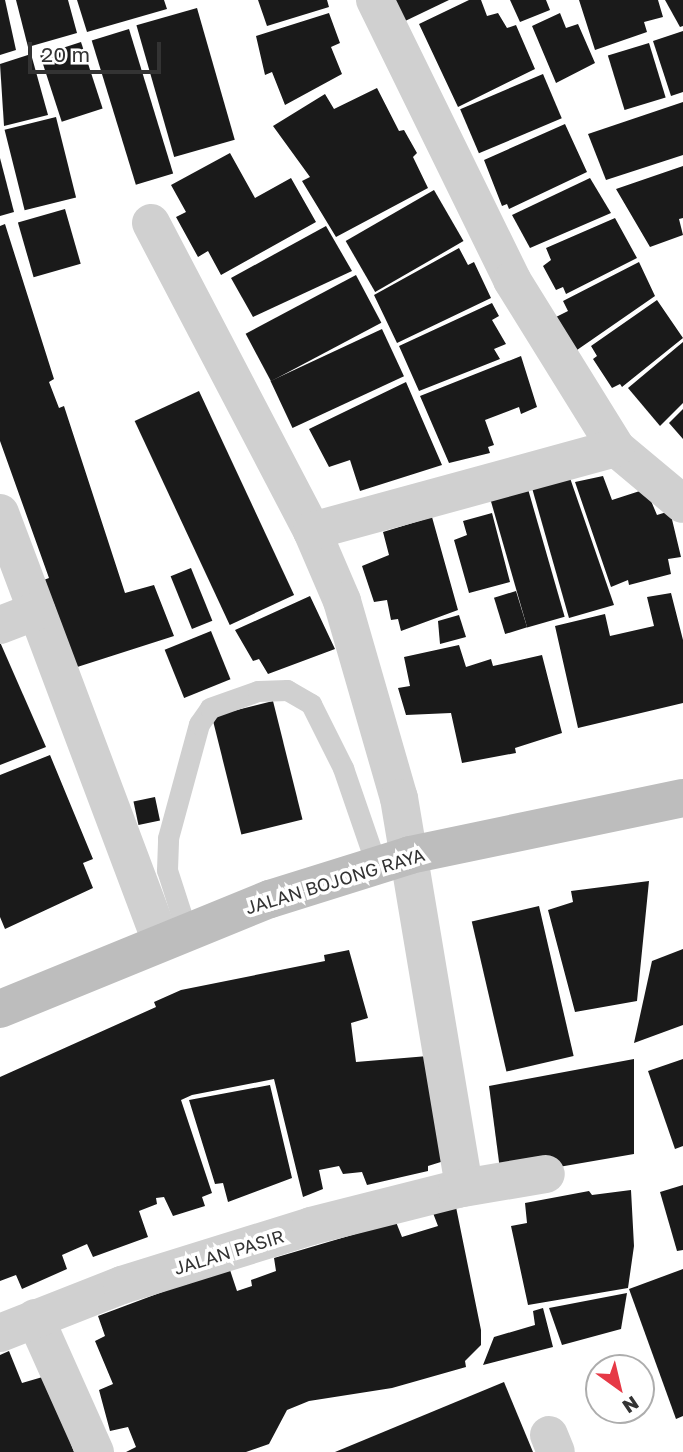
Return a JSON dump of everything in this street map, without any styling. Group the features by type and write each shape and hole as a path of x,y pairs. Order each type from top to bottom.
{"street":[{"path":"375,0 512,280 616,448 683,503"},
{"path":"151,223 312,531 342,601 400,798 393,861 464,1188"},
{"path":"312,531 616,448"},
{"path":"0,513 36,611 174,936"},
{"path":"0,625 36,611"},
{"name":"JALAN BOJONG RAYA","path":"0,1009 270,898 393,861 683,797"},
{"name":"JALAN PASIR","path":"0,1333 122,1284 310,1226 464,1188 546,1174"},
{"path":"35,1318 94,1452"}],"lane":[{"path":"174,936 167,870 168,838 199,724 210,708 258,691 287,690 311,704 342,768 393,861"}],"building":[{"path":"0,0 5,0 16,50 0,55"},
{"path":"16,0 68,0 77,33 28,47"},
{"path":"77,0 164,0 167,9 87,32"},
{"path":"258,0 327,0 329,7 267,26"},
{"path":"391,0 449,0 401,23"},
{"path":"469,0 481,0 487,16 498,13 507,28 516,25 535,69 458,107 419,24"},
{"path":"510,0 546,0 550,10 520,22"},
{"path":"579,0 658,0 663,17 644,22 647,32 595,50"},
{"path":"665,0 683,0 683,26 680,27"},
{"path":"197,8 235,140 174,157 136,25"},
{"path":"329,13 340,43 331,47 342,74 285,105 272,72 265,75 256,36"},
{"path":"560,13 566,28 578,24 595,63 556,83 532,26"},
{"path":"129,29 173,173 136,185 92,40"},
{"path":"683,31 683,92 671,96 653,41"},
{"path":"81,42 103,109 62,122 40,55"},
{"path":"649,43 666,98 625,110 608,56"},
{"path":"31,54 48,115 4,126 0,64"},
{"path":"543,74 562,118 479,153 460,109"},
{"path":"377,88 399,131 404,130 417,153 413,157 428,188 336,237 302,181 310,177 273,126 325,94 334,109"},
{"path":"683,102 683,155 606,180 588,134"},
{"path":"56,117 76,198 25,210 5,130"},
{"path":"565,124 587,172 509,209 507,204 502,206 484,160"},
{"path":"230,153 255,198 291,178 316,222 221,275 208,251 198,257 176,217 186,212 171,185"},
{"path":"0,158 14,212 0,216"},
{"path":"683,166 683,218 679,219 683,235 650,247 616,189"},
{"path":"590,178 611,213 530,248 512,215"},
{"path":"434,190 464,241 375,292 346,241"},
{"path":"65,209 81,264 34,277 18,223"},
{"path":"615,218 637,258 566,294 563,287 556,290 543,266 551,260 546,248"},
{"path":"5,224 54,379 49,382 59,408 64,406 125,593 154,585 174,636 71,669 41,581 49,578 0,441 0,226"},
{"path":"326,226 352,271 253,317 231,278"},
{"path":"459,248 468,265 474,262 491,298 397,343 374,295"},
{"path":"639,262 655,296 577,350 556,317 568,311 563,301"},
{"path":"356,275 381,323 271,381 246,334"},
{"path":"657,300 683,338 622,387 620,384 612,388 593,359 597,356 591,346"},
{"path":"492,303 499,316 492,320 506,344 494,349 500,359 419,391 399,346"},
{"path":"382,329 404,376 293,428 271,381"},
{"path":"683,342 683,403 660,426 628,388"},
{"path":"521,356 537,407 521,414 519,407 485,420 494,445 488,447 490,453 449,463 420,396"},
{"path":"406,382 442,465 360,491 350,460 329,467 309,429"},
{"path":"199,391 294,595 230,625 135,421"},
{"path":"683,409 683,439 669,423"},
{"path":"603,476 612,500 646,489 657,515 670,511 681,557 668,559 671,574 629,585 628,580 611,587 575,482"},
{"path":"570,478 614,605 569,618 532,488"},
{"path":"528,489 565,617 527,628 491,500"},
{"path":"492,513 510,582 469,593 454,540 467,535 463,521"},
{"path":"432,517 458,610 401,631 398,619 391,620 387,600 374,602 362,566 389,555 383,532"},
{"path":"191,568 212,621 192,629 171,576"},
{"path":"516,591 527,627 505,634 494,598"},
{"path":"671,593 683,640 683,703 578,728 555,626 605,614 610,636 654,626 647,597"},
{"path":"310,596 335,649 268,674 259,659 253,661 235,630"},
{"path":"459,615 466,637 440,644 438,621"},
{"path":"211,631 230,679 184,698 165,650"},
{"path":"0,642 46,747 0,765"},
{"path":"459,645 466,667 491,659 493,666 542,655 562,733 515,748 516,753 462,763 451,713 406,715 398,688 410,686 404,657"},
{"path":"273,701 303,819 241,835 212,716"},
{"path":"50,755 93,859 83,863 93,888 5,929 0,917 0,775"},
{"path":"155,797 160,820 138,825 133,802"},
{"path":"649,881 637,1001 575,1012 548,910 573,902 571,891"},
{"path":"539,906 574,1056 506,1072 472,922"},
{"path":"683,949 683,1025 634,1043 652,961"},
{"path":"349,950 368,1018 351,1023 356,1062 428,1056 444,1161 428,1166 428,1171 367,1185 362,1172 343,1174 339,1166 319,1170 323,1189 303,1197 274,1079 192,1095 181,1100 212,1193 202,1197 205,1206 173,1216 164,1197 156,1198 157,1204 139,1211 148,1237 93,1257 87,1244 62,1255 67,1269 22,1289 16,1275 0,1281 0,1077 156,1007 154,1002 181,990 325,961 324,955"},
{"path":"634,1059 634,1154 501,1177 489,1086"},
{"path":"683,1059 683,1146 675,1149 648,1071"},
{"path":"270,1085 292,1178 228,1202 223,1183 215,1184 189,1100"},
{"path":"683,1185 683,1250 677,1251 660,1192"},
{"path":"631,1190 634,1246 628,1288 528,1305 511,1226 527,1223 525,1203 589,1191 592,1195"},
{"path":"456,1207 481,1330 481,1345 465,1361 466,1367 392,1388 309,1401 287,1410 269,1444 246,1452 126,1452 136,1447 128,1427 110,1431 99,1390 113,1384 95,1341 105,1336 98,1316 229,1267 237,1291 252,1286 251,1280 276,1271 274,1258 396,1222 402,1237 438,1226 433,1213"},
{"path":"683,1269 683,1416 676,1419 655,1361 655,1354 652,1354 629,1289"},
{"path":"627,1293 621,1329 562,1345 549,1308"},
{"path":"543,1308 553,1347 483,1365 494,1337 535,1325 533,1311"},
{"path":"9,1351 22,1383 46,1376 74,1452 0,1452 0,1355"},
{"path":"504,1382 533,1452 335,1452"}]}
